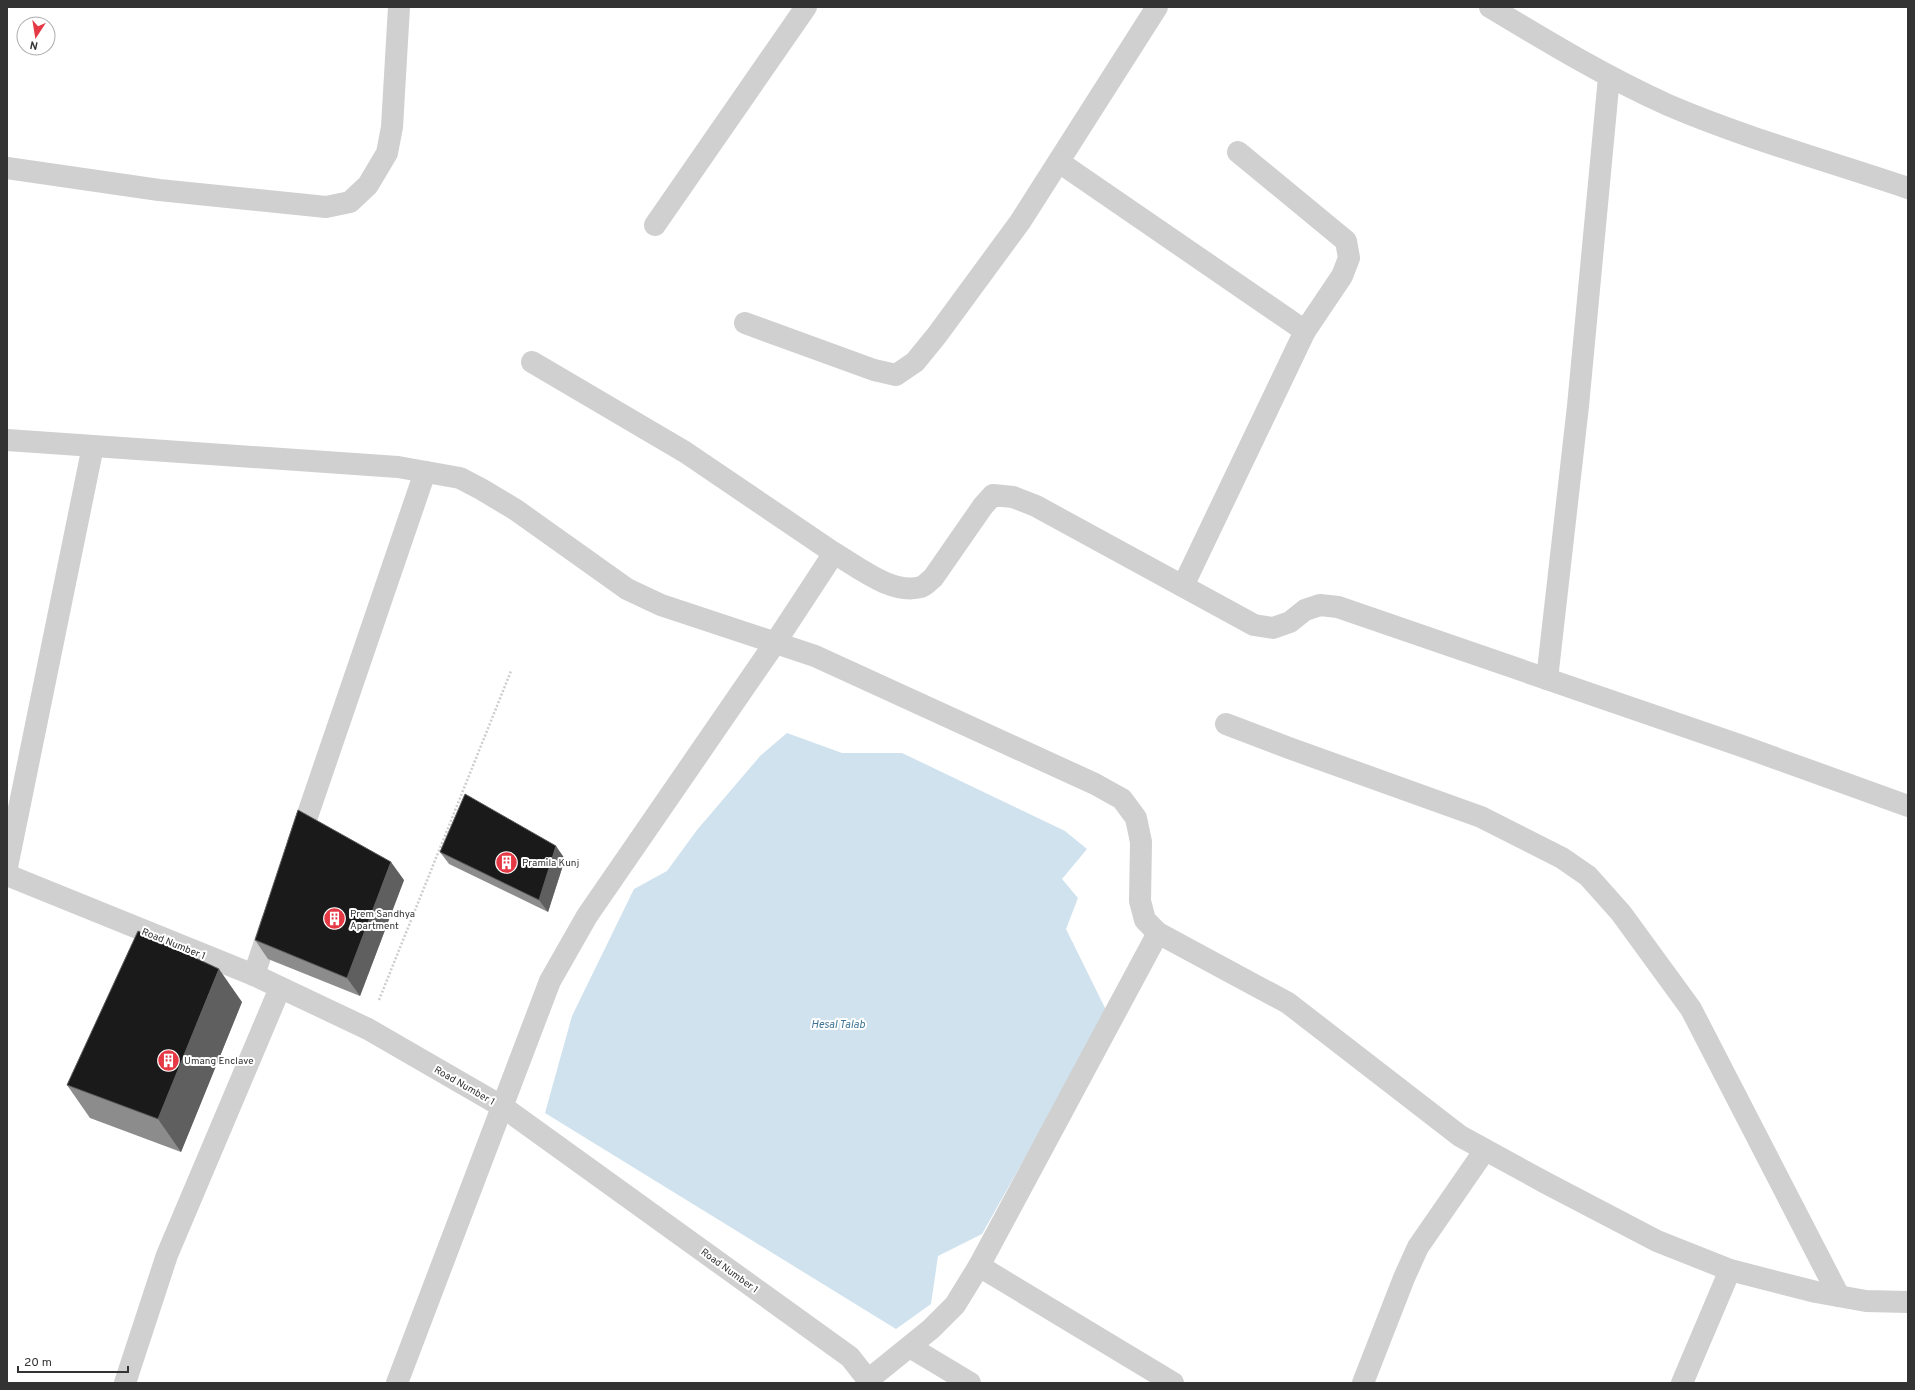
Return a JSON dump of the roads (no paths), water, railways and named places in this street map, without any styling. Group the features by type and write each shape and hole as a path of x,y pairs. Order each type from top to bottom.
{"street":[{"path":"7,168 159,190 326,207 350,202 368,186 387,153 392,128 399,7"},
{"path":"654,225 806,7"},
{"path":"745,323 874,370 896,375 915,362 937,335 1020,222 1157,7"},
{"path":"1496,9 1609,77 1668,105 1716,124 1908,188"},
{"path":"1547,679 1579,390 1609,77"},
{"path":"1183,586 1305,331 1342,276 1349,258 1346,241 1238,152"},
{"path":"1059,162 1305,331"},
{"path":"532,362 685,452 834,553 889,585 907,589 922,587 933,578 993,495 1013,497 1036,506 1254,625 1273,628 1290,622 1305,610 1320,605 1338,607 1739,745 1908,806"},
{"path":"7,440 398,467 460,478 516,510 627,589 661,605 815,656 1088,781 1122,799 1136,818 1141,842 1140,901 1145,920 1158,933 1288,1004 1460,1136 1657,1241 1730,1270 1866,1301 1908,1302"},
{"path":"7,867 93,446"},
{"path":"291,863 425,472"},
{"path":"397,1383 504,1107 550,981 587,916 775,643 834,553"},
{"path":"1226,724 1481,818 1562,858 1588,876 1621,913 1691,1009 1839,1296"},
{"name":"Road Number 1","path":"7,875 254,975 368,1029 504,1107 850,1357 868,1381"},
{"path":"254,975 279,901"},
{"path":"868,1381 931,1329 955,1306 979,1266 1158,933"},
{"path":"125,1383 167,1255 280,988"},
{"path":"1364,1383 1404,1278 1418,1247 1485,1150"},
{"path":"979,1266 1172,1383"},
{"path":"1682,1383 1730,1270"},
{"path":"910,1346 970,1383"}],"water":[{"name":"Hesal Talab","path":"787,733 842,753 902,753 1065,831 1087,849 1062,879 1078,898 1066,929 1107,1012 982,1234 938,1256 931,1304 896,1329 545,1113 572,1016 634,889 667,871 697,830 761,755"}],"place":[{"name":"Pramila Kunj","path":"507,862"},
{"name":"Prem Sandhya Apartment","path":"335,919"},
{"name":"Umang Enclave","path":"168,1060"}]}
